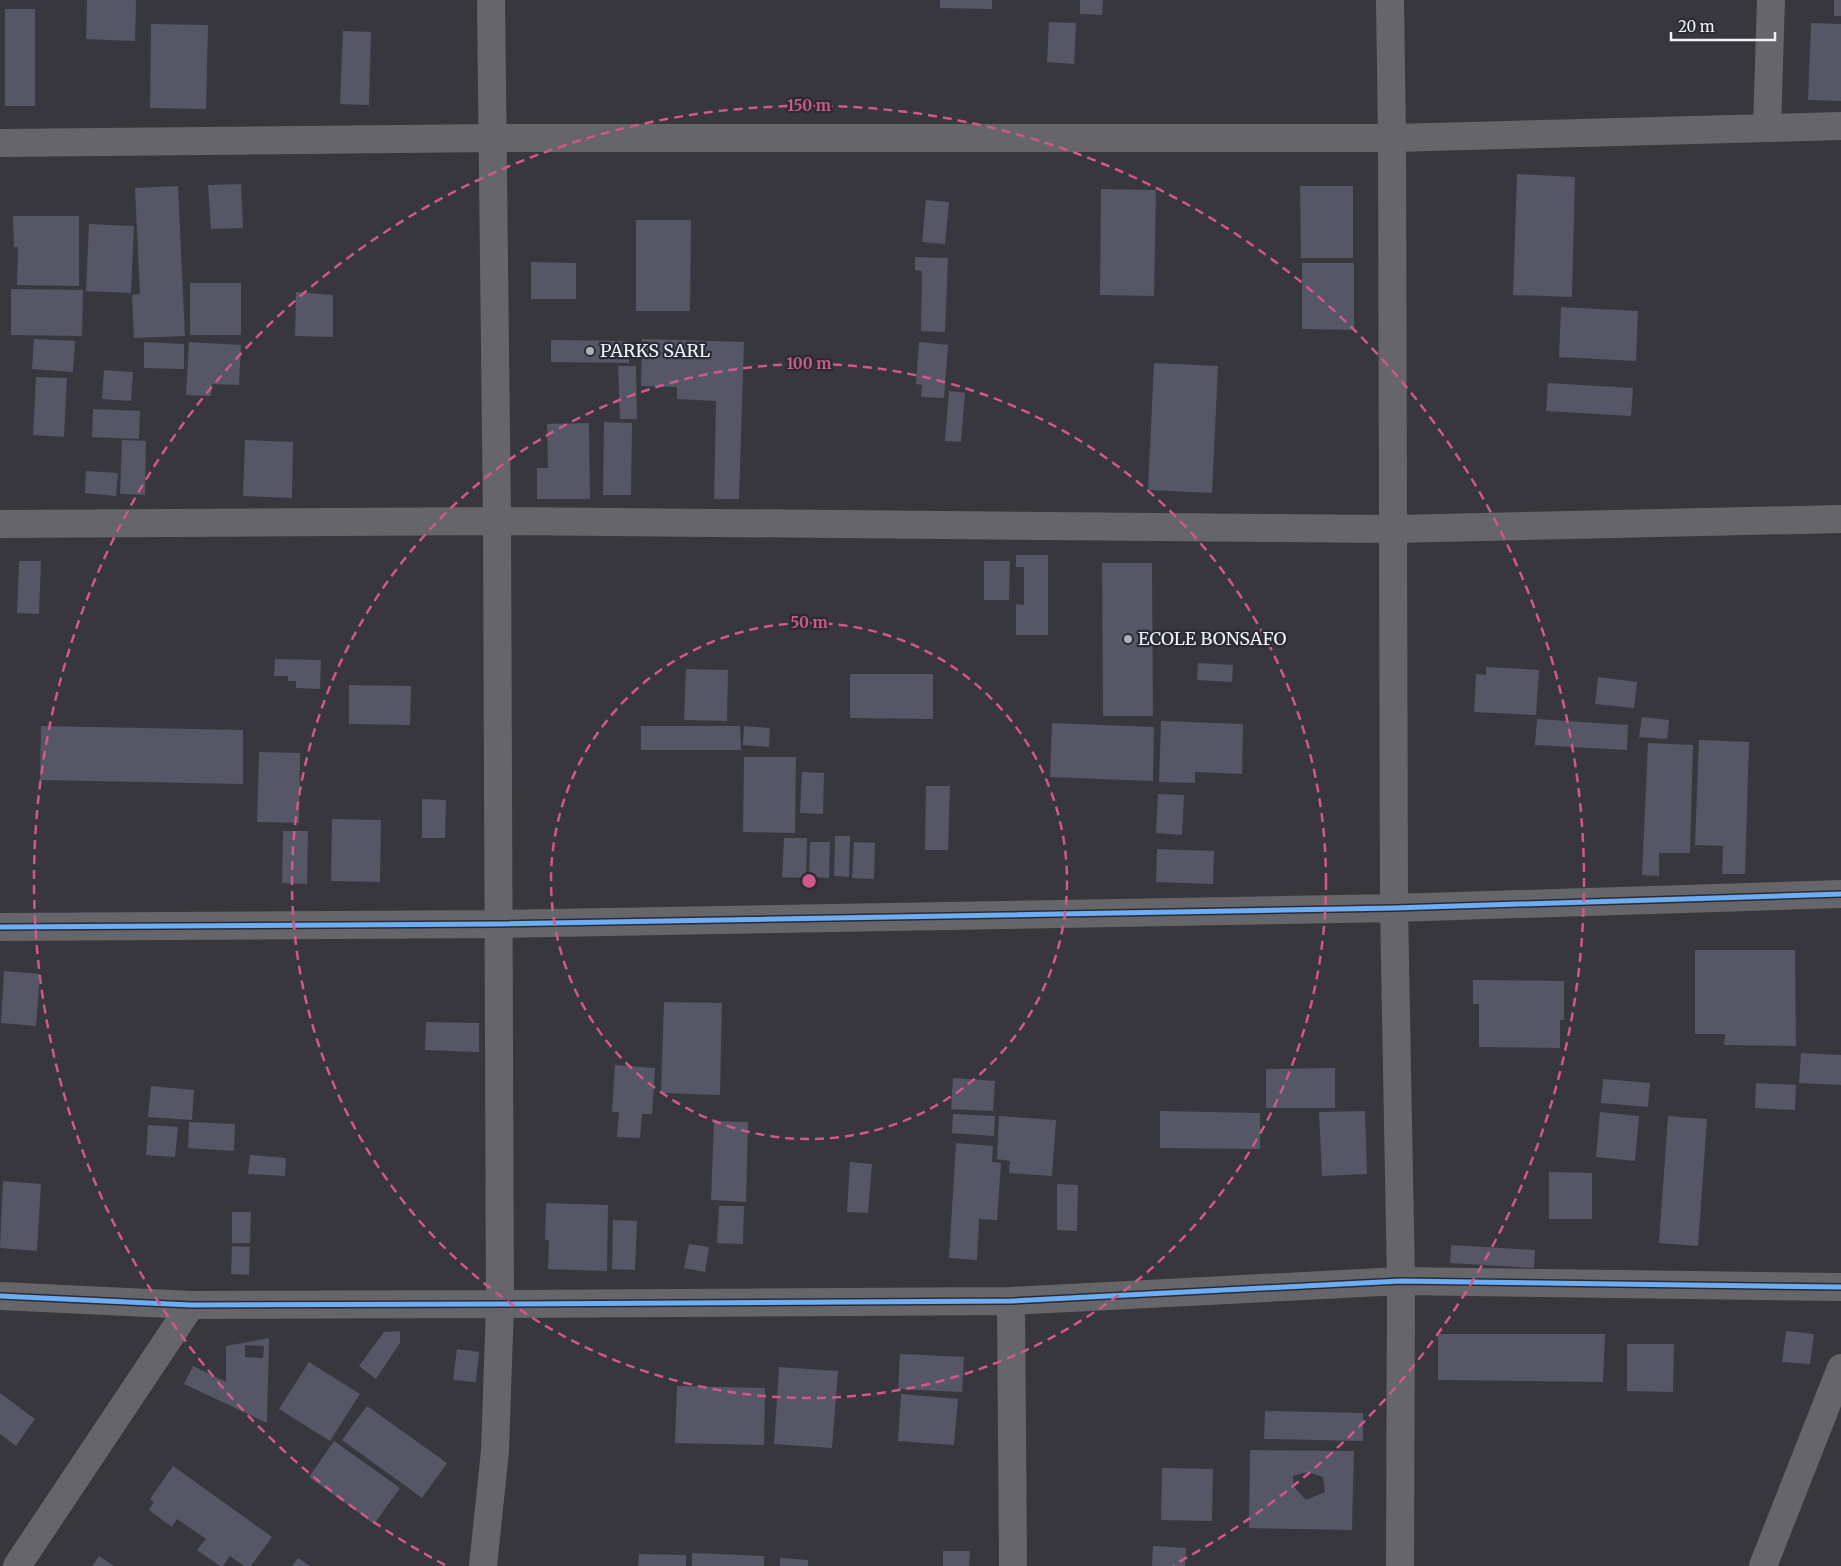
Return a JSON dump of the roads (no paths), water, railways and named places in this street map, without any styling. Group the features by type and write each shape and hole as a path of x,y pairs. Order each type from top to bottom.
{"street":[{"path":"483,1566 495,1451 500,1304 497,924 497,521 491,0"},
{"path":"1390,0 1394,908 1401,1281 1400,1566"},
{"path":"1767,127 1771,0"},
{"path":"0,143 493,138 1392,138 1841,126"},
{"path":"0,524 497,521 1393,529 1841,519"},
{"path":"0,927 497,924 1394,908 1841,894"},
{"path":"0,1296 191,1305 500,1304 1011,1301 1401,1281 1841,1287"},
{"path":"1011,1301 1012,1566"},
{"path":"17,1566 191,1305"},
{"path":"1763,1566 1841,1368"}],"place":[{"name":"PARKS SARL","path":"590,351"},
{"name":"ECOLE BONSAFO","path":"1128,639"}]}
